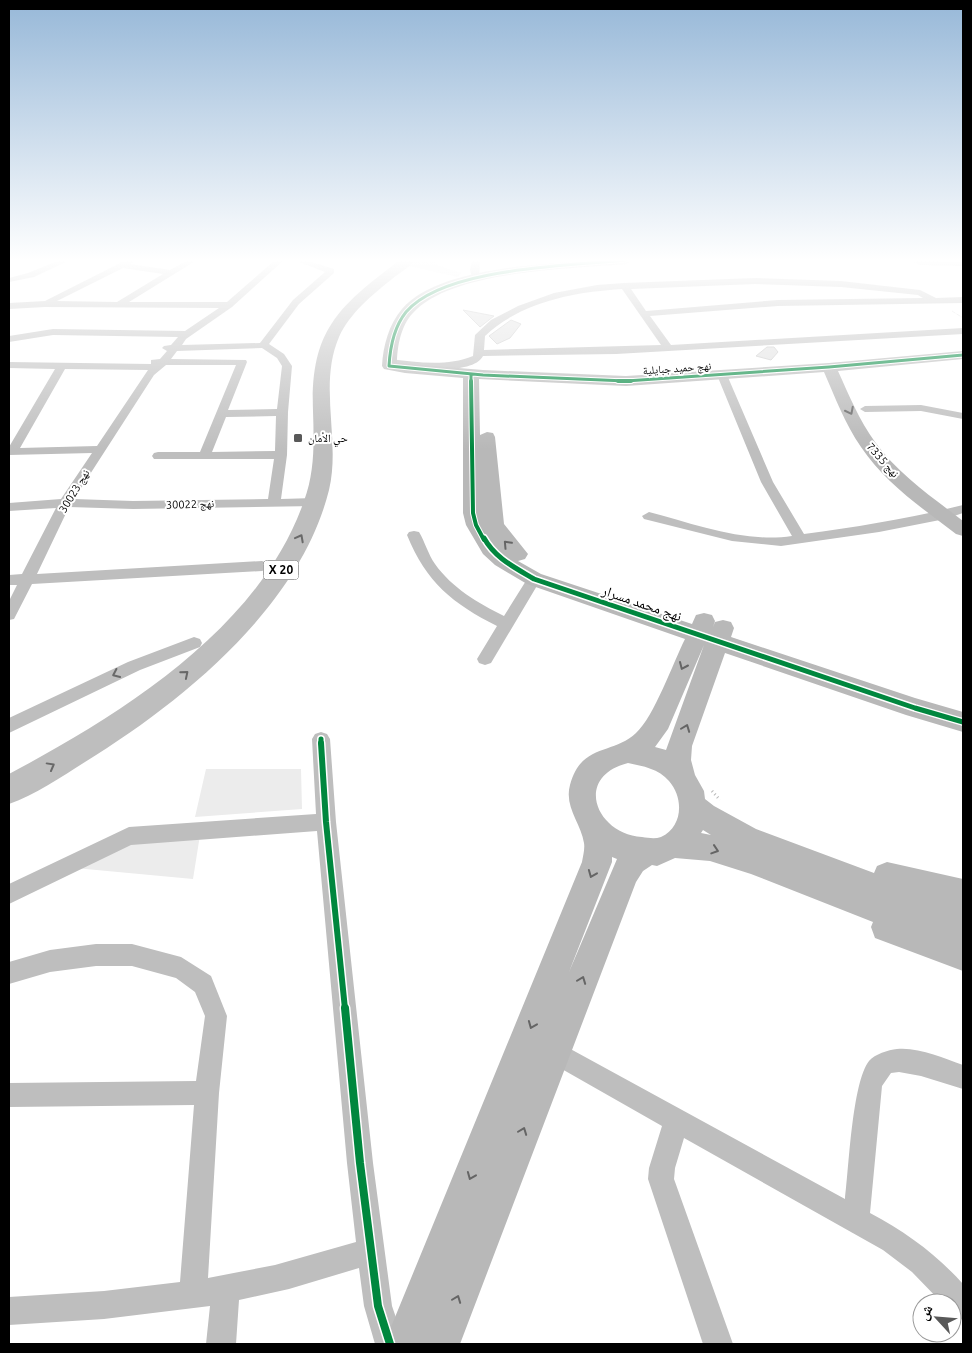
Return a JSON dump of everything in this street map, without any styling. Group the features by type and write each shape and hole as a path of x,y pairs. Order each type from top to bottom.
{"highway":[{"name":"X 20","path":"9,770 64,740 112,709 172,663 241,594 262,566 278,541 307,470 309,450 308,369 318,336 327,323"},
{"name":"X 20","path":"295,502 323,468 322,367 331,336 339,323"},
{"name":"X 20","path":"9,790 74,754 122,722 164,692 213,650 260,600 304,531 295,502"}],"street":[{"name":"نهج 30023","path":"9,615 65,503 99,449 167,348 182,333 196,323"},
{"path":"263,345 280,323"},
{"path":"400,323 396,331 390,365 455,365 470,362 477,358 478,338 482,331 492,323"},
{"path":"650,323 668,348"},
{"path":"9,339 53,332 182,333"},
{"path":"478,353 588,352 963,332"},
{"path":"167,348 249,347 263,345 286,360 281,455 295,502"},
{"name":"نهج حميد جبايلية","path":"390,365 477,375 626,381 837,367 963,355"},
{"path":"9,366 155,366 242,362 205,455"},
{"path":"11,452 62,365"},
{"name":"نهج 7335","path":"837,367 865,409 880,438 893,455 958,512 963,530"},
{"name":"نهج 7335","path":"837,367 861,433 877,456 898,477 958,512"},
{"name":"نهج محمد مسرار","path":"477,375 473,513 476,525 490,549 502,560 534,578 963,708"},
{"name":"نهج محمد مسرار","path":"477,375 492,513 497,530 509,546 520,556 552,572 915,708 963,722"},
{"path":"722,375 768,482 801,540"},
{"path":"865,409 921,408 963,416"},
{"path":"222,414 282,412"},
{"path":"11,452 99,449"},
{"path":"158,456 281,455"},
{"name":"نهج 30022","path":"9,507 65,503 133,506 295,502"},
{"path":"649,516 671,523 766,542 801,540 958,512"},
{"path":"414,535 419,551 429,568 443,584 461,599 483,613 506,624"},
{"path":"9,580 262,566"},
{"path":"485,659 534,578"},
{"path":"628,752 644,742 655,729 711,631"},
{"path":"682,775 678,760 678,746 711,631"},
{"path":"9,726 134,666 194,643"},
{"path":"321,739 326,822 360,1163 378,1306 390,1344"},
{"path":"405,1344 597,862 599,844 594,827 583,804 584,782 589,772 601,760 616,753 646,754 663,760 682,775 689,785 695,807 690,829 682,838 634,861 624,874 439,1344"},
{"path":"695,807 758,854 850,899 963,936"},
{"path":"9,894 128,836 326,822"},
{"path":"594,827 612,842 624,848 660,849 694,844 758,854 846,878 963,914"},
{"path":"758,854 800,850 909,882 963,894"},
{"path":"758,854 778,882 803,896 963,956"},
{"path":"9,973 50,961 96,955 132,955 181,968 203,984 216,1016 207,1093 193,1295"},
{"path":"554,1052 893,1240 921,1260 947,1285 963,1306"},
{"path":"856,1220 870,1086 874,1075 881,1066 891,1061 902,1060 963,1077"},
{"path":"9,1095 207,1093"},
{"path":"676,1120 662,1168 661,1179 718,1344"},
{"path":"9,1311 90,1307 193,1295 263,1282 371,1252"},
{"path":"221,1344 226,1289"}],"shaded area":[{"path":"206,769 301,769 302,809 195,817"},
{"path":"200,835 193,879 75,868 119,841"}],"building":[{"path":"476,323 485,323 480,327"},
{"path":"507,323 521,324 510,338 497,344 489,336"},
{"path":"767,347 774,347 778,352 771,360 756,356"}],"cycle path":[{"path":"400,323 390,352 389,366 483,375 626,381 829,367 963,355"},
{"path":"471,374 473,513 476,525 490,549 502,560 534,579 915,708 963,722"},
{"path":"321,739 326,822 360,1163 378,1306 390,1344"}],"place":[{"name":"حي الأمان","path":"298,438"}]}
